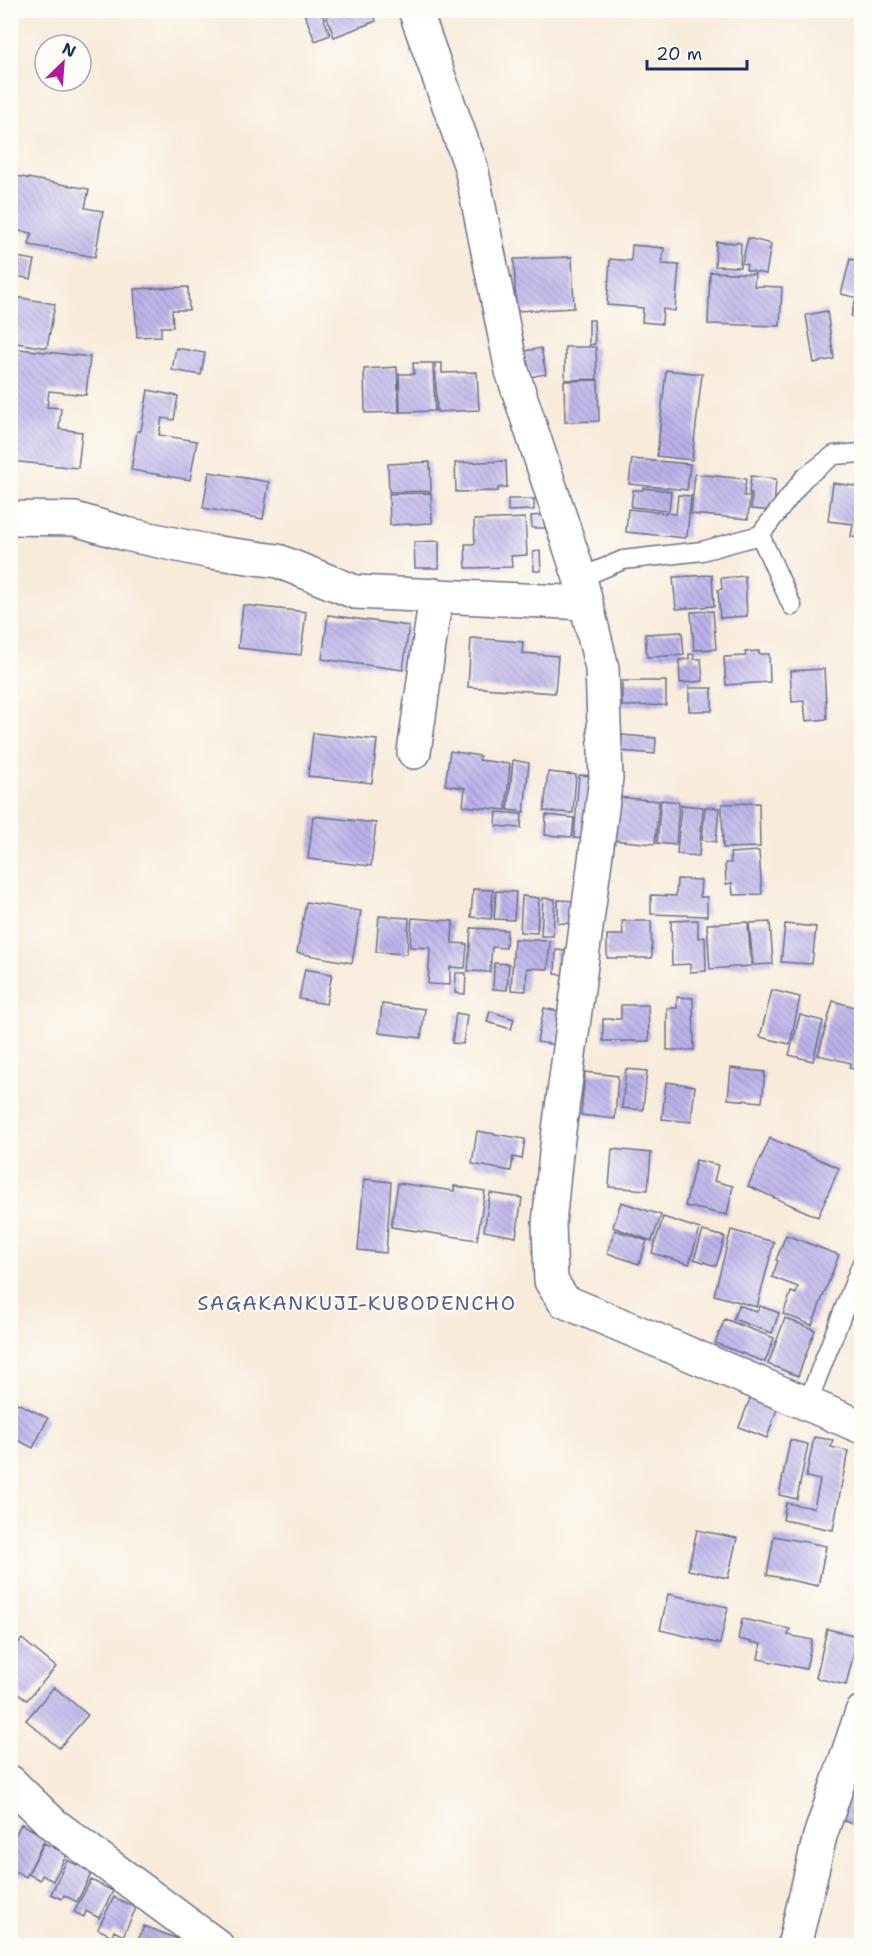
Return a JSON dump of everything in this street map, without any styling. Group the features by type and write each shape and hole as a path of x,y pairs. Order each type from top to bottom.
{"street":[{"path":"415,10 471,167 512,371 583,591 602,668 606,778 556,1153 549,1224 550,1281 564,1301 861,1427"},
{"path":"10,518 75,519 126,534 211,552 278,561 355,592 436,595 583,591"},
{"path":"414,752 436,595"},
{"path":"794,1946 820,1836 861,1712"},
{"path":"10,1782 53,1824 217,1946"}],"lane":[{"path":"583,591 623,560 702,551 760,536 804,478 834,455 861,453"},
{"path":"760,536 792,606"},
{"path":"807,1404 861,1263"}],"building":[{"path":"303,10 321,10 330,35 315,41"},
{"path":"324,10 372,10 376,21 334,37"},
{"path":"10,175 89,189 85,208 103,211 95,257 29,245 32,233 10,229"},
{"path":"748,238 771,244 766,274 746,270 747,265 742,263"},
{"path":"716,242 741,243 740,267 715,266"},
{"path":"632,245 664,248 662,264 679,265 675,311 663,309 662,324 642,322 643,308 607,305 610,259 631,261"},
{"path":"10,256 35,260 31,279 10,275"},
{"path":"572,257 574,308 516,311 514,259"},
{"path":"850,259 862,262 859,271 862,272 862,287 858,298 841,294"},
{"path":"710,272 755,274 754,286 782,287 780,326 708,324"},
{"path":"188,287 189,310 172,310 173,327 161,327 161,336 137,337 134,289"},
{"path":"10,296 55,304 47,348 10,342"},
{"path":"855,301 862,302 862,319 851,316"},
{"path":"827,311 834,359 814,363 806,315"},
{"path":"589,320 594,320 595,344 589,345"},
{"path":"565,347 596,347 597,379 565,380"},
{"path":"10,348 90,357 86,395 49,391 47,407 61,408 59,429 82,432 78,468 10,461"},
{"path":"176,348 205,353 201,375 172,370"},
{"path":"541,348 546,374 529,377 524,351"},
{"path":"413,363 433,363 435,411 400,412 399,374 414,374"},
{"path":"435,363 442,363 442,373 477,372 479,410 437,412"},
{"path":"397,367 399,412 365,413 364,369"},
{"path":"666,370 702,374 692,460 657,456"},
{"path":"598,380 599,421 565,422 564,381"},
{"path":"148,390 178,396 174,420 162,418 159,435 197,441 190,480 131,470 137,431 141,431"},
{"path":"632,459 690,464 687,490 629,484"},
{"path":"506,461 507,487 498,488 498,491 456,492 455,463"},
{"path":"430,462 431,491 389,492 388,464"},
{"path":"209,472 269,482 263,519 203,508"},
{"path":"695,474 746,479 744,496 750,496 748,519 691,514"},
{"path":"751,476 776,479 774,511 751,509 752,493 749,493"},
{"path":"833,483 862,487 862,538 851,537 853,524 828,521"},
{"path":"643,488 671,491 669,511 631,507 633,490 643,490"},
{"path":"431,493 432,523 390,525 389,494"},
{"path":"678,495 691,496 685,538 626,532 628,509 676,514"},
{"path":"508,499 534,499 534,510 508,511"},
{"path":"544,515 545,528 532,528 531,516"},
{"path":"525,518 527,555 511,556 512,567 466,568 465,544 475,544 474,520"},
{"path":"439,541 439,568 415,568 414,542"},
{"path":"540,551 541,571 534,571 533,552"},
{"path":"712,575 714,606 676,609 673,577"},
{"path":"745,576 747,616 720,618 718,590 722,589 721,578"},
{"path":"243,605 306,612 301,655 238,648"},
{"path":"713,611 716,649 694,650 691,612"},
{"path":"328,615 409,626 403,670 322,659"},
{"path":"682,632 684,655 647,657 645,634"},
{"path":"471,638 523,642 522,653 558,656 555,693 468,687"},
{"path":"759,651 759,654 769,654 770,682 726,685 724,657 746,656 745,652"},
{"path":"689,654 694,654 694,659 701,659 703,681 680,683 679,660 689,659"},
{"path":"824,669 827,719 806,721 804,701 792,702 790,671"},
{"path":"622,681 666,681 666,705 622,706"},
{"path":"689,688 712,688 712,711 689,711"},
{"path":"313,733 377,740 372,783 308,776"},
{"path":"622,735 656,738 655,754 620,751"},
{"path":"450,751 480,756 479,760 510,764 506,810 463,806 465,788 445,785"},
{"path":"513,760 529,763 524,812 508,810"},
{"path":"548,772 576,775 573,813 544,811"},
{"path":"579,775 593,776 588,839 574,838"},
{"path":"617,797 659,801 655,844 613,840"},
{"path":"661,800 679,802 676,845 657,843"},
{"path":"759,803 760,847 723,848 722,804"},
{"path":"681,805 703,807 699,856 677,854"},
{"path":"705,807 719,808 716,842 702,840"},
{"path":"497,812 522,814 521,828 496,826"},
{"path":"546,815 574,818 572,837 545,835"},
{"path":"313,816 376,823 371,866 308,859"},
{"path":"759,851 762,894 733,895 732,883 726,884 725,863 731,863 730,853"},
{"path":"677,879 701,880 700,897 707,897 707,916 651,914 651,895 676,896"},
{"path":"473,889 493,890 491,919 471,917"},
{"path":"496,891 516,892 514,920 494,919"},
{"path":"522,896 539,898 537,933 520,932"},
{"path":"543,898 555,899 553,936 541,936"},
{"path":"558,900 578,901 576,924 558,923"},
{"path":"306,902 361,911 352,963 297,953"},
{"path":"379,916 409,918 407,954 376,952"},
{"path":"412,918 453,921 452,943 467,944 465,968 450,967 450,985 428,984 430,948 410,947"},
{"path":"698,920 698,938 705,937 706,971 690,972 690,964 672,965 671,921"},
{"path":"622,921 651,921 652,958 607,958 607,935 623,935"},
{"path":"748,922 751,966 710,969 707,924"},
{"path":"770,922 773,964 753,965 749,923"},
{"path":"785,924 816,927 812,964 781,962"},
{"path":"471,928 507,930 506,948 492,947 490,972 468,971"},
{"path":"514,939 550,941 548,969 527,968 526,991 511,990"},
{"path":"556,950 567,951 566,975 555,974"},
{"path":"494,963 509,964 507,990 493,989"},
{"path":"305,969 332,974 326,1004 299,999"},
{"path":"456,973 466,973 465,994 455,993"},
{"path":"772,990 800,997 790,1044 760,1037"},
{"path":"677,997 693,998 694,1050 667,1050 667,1008 677,1008"},
{"path":"833,1001 862,1009 862,1071 849,1068 851,1063 818,1055"},
{"path":"382,1004 425,1009 421,1038 379,1033"},
{"path":"621,1005 648,1005 649,1041 603,1041 603,1019 621,1019"},
{"path":"544,1008 563,1012 557,1045 537,1042"},
{"path":"490,1011 514,1019 511,1029 487,1022"},
{"path":"456,1013 467,1015 463,1044 452,1043"},
{"path":"800,1015 823,1021 813,1061 789,1055"},
{"path":"731,1068 765,1072 762,1102 728,1099"},
{"path":"626,1069 647,1071 643,1110 622,1108"},
{"path":"585,1072 618,1076 615,1119 581,1115"},
{"path":"666,1082 695,1086 691,1122 662,1119"},
{"path":"477,1131 525,1139 522,1159 513,1157 511,1171 472,1164"},
{"path":"770,1138 839,1168 818,1217 748,1186"},
{"path":"612,1149 651,1153 648,1190 609,1187"},
{"path":"696,1160 718,1165 714,1181 733,1186 727,1215 685,1206"},
{"path":"364,1179 391,1182 386,1253 358,1250"},
{"path":"398,1183 454,1191 454,1186 485,1191 477,1240 391,1227"},
{"path":"490,1193 522,1198 516,1237 484,1231"},
{"path":"621,1202 661,1215 652,1241 613,1227"},
{"path":"663,1217 700,1229 689,1264 652,1253"},
{"path":"615,1230 647,1241 639,1264 607,1253"},
{"path":"731,1230 774,1242 757,1307 714,1295"},
{"path":"703,1231 725,1237 716,1266 694,1259"},
{"path":"786,1235 839,1255 812,1325 783,1314 791,1292 796,1294 798,1287 772,1277"},
{"path":"739,1305 757,1312 760,1306 779,1313 772,1333 733,1319"},
{"path":"785,1318 815,1330 798,1376 768,1364"},
{"path":"725,1319 774,1338 765,1362 715,1343"},
{"path":"751,1396 778,1406 767,1438 739,1427"},
{"path":"15,1402 48,1418 33,1448 10,1436 10,1412"},
{"path":"814,1437 833,1440 831,1447 848,1451 833,1530 783,1520 786,1503 814,1508 820,1480 806,1477"},
{"path":"790,1440 808,1444 797,1499 779,1495"},
{"path":"697,1530 737,1538 728,1578 688,1570"},
{"path":"774,1536 826,1546 818,1586 767,1575"},
{"path":"668,1594 728,1607 720,1644 660,1630"},
{"path":"742,1619 790,1629 788,1635 812,1640 806,1669 758,1659 761,1644 738,1639"},
{"path":"827,1629 858,1636 846,1685 816,1678"},
{"path":"22,1639 56,1667 27,1700 10,1686 10,1652"},
{"path":"54,1687 88,1715 59,1748 26,1720"},
{"path":"849,1785 862,1789 862,1827 838,1819"},
{"path":"21,1824 46,1837 26,1877 10,1869 13,1863 10,1862 10,1846"},
{"path":"44,1843 67,1854 53,1881 42,1875 40,1880 28,1874"},
{"path":"67,1860 92,1872 77,1902 64,1895 62,1899 51,1894"},
{"path":"91,1880 113,1891 99,1918 86,1911 84,1917 74,1912"},
{"path":"114,1897 136,1908 123,1936 114,1931 112,1936 98,1929"},
{"path":"144,1926 178,1939 175,1946 136,1946"}],"district":[{"name":"SAGAKANKUJI-KUBODENCHO","path":"357,1303"}]}
